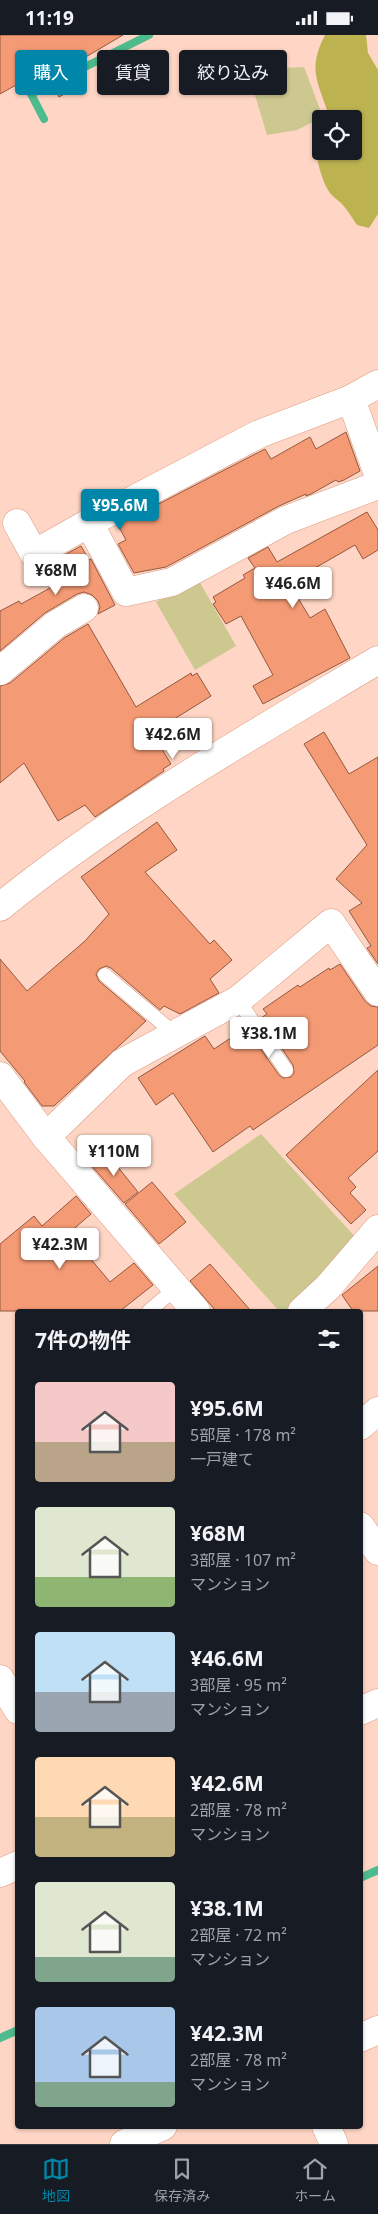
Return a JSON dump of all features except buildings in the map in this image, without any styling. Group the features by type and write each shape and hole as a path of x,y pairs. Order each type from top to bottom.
{"street":[{"path":"17,523 34,554 259,434 351,399 378,384"},
{"path":"351,399 378,474"},
{"path":"89,523 126,592 172,582 286,520 378,485"},
{"path":"0,671 55,625 84,608"},
{"path":"0,907 43,872 185,777 378,659"},
{"path":"46,1137 122,1063 238,1000 330,923 378,992"},
{"path":"0,1076 46,1137 194,1309"},
{"path":"304,1309 328,1287 378,1229"},
{"path":"363,1424 378,1411"},
{"path":"0,1679 10,1707"},
{"path":"363,1710 378,1703"},
{"path":"0,1873 15,1866"},
{"path":"363,2037 378,2030"},
{"path":"124,2144 157,2129"},
{"path":"327,2129 334,2144"}],"lane":[{"path":"105,975 175,1034"},
{"path":"238,1000 286,1070"},
{"path":"151,1309 176,1288"}],"shaded area":[{"path":"325,35 366,35 368,53 378,70 378,214 369,228 357,225 348,211 330,193 326,187 318,160 362,160 362,110 327,110 318,84 315,67"},
{"path":"304,67 320,110 312,110 312,122 297,130 267,135 255,95 287,95 287,68"},
{"path":"198,579 236,646 195,670 156,602"},
{"path":"261,1134 359,1241 293,1309 277,1309 174,1194"}],"waterway":[{"path":"44,119 31,94 149,35"},
{"path":"363,1877 378,1870"},
{"path":"0,2038 15,2031"}]}
